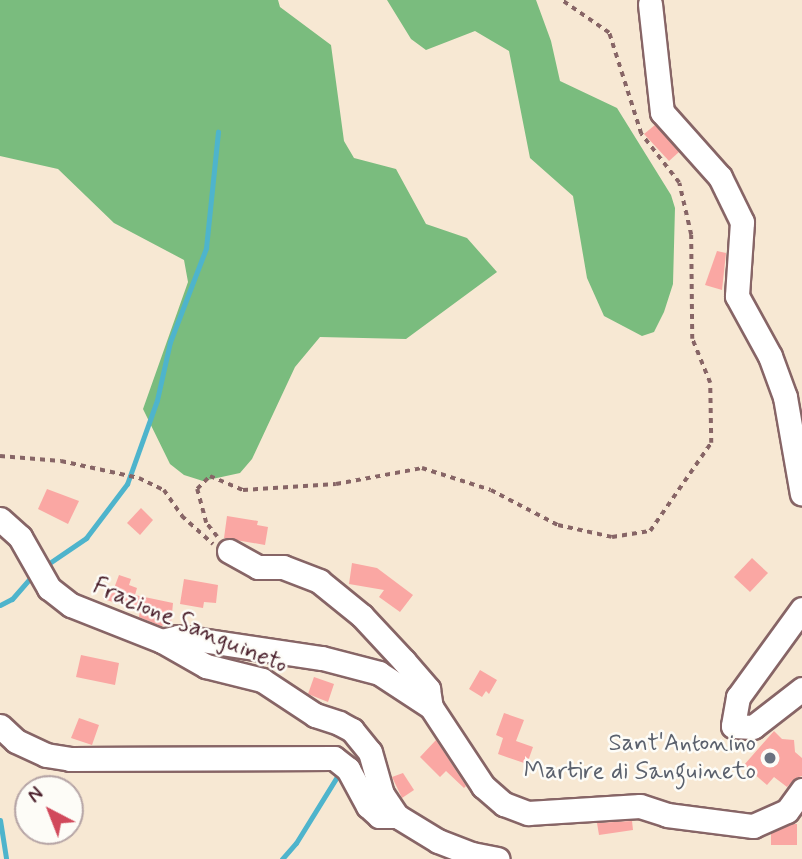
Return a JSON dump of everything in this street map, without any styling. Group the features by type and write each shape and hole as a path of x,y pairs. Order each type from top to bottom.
{"street":[{"path":"650,4 662,113 720,177 742,222 737,296 770,356 785,397 802,495"},
{"name":"Frazione Sanguineto","path":"0,519 20,537 49,587 71,604 162,641 206,666 262,680 315,715 352,730 369,752 382,794 397,816 438,841 472,854 498,859"},
{"path":"222,549 258,567 283,567 320,581 362,616 404,661 428,689 431,707"},
{"path":"802,608 738,697 733,726 753,727 802,689"},
{"path":"162,641 178,637 322,658 379,673 431,707 483,786 504,804 528,813 640,806 667,815 753,826 787,811 802,790"},
{"path":"0,726 16,741 46,755 69,758 334,758 348,769 368,806 379,816 397,816"}],"path":[{"path":"222,549 206,523 197,489 210,476 243,490 336,484 422,468 491,489 558,525 612,537 650,531 711,443 710,383 692,339 691,235 679,183 641,134 609,33 561,0"},
{"path":"0,456 61,461 139,478 164,490 182,516 222,549"}],"green space":[{"path":"0,0 278,0 280,7 331,45 344,141 354,158 396,169 426,224 467,238 497,272 406,339 320,337 295,367 252,459 240,473 203,481 184,475 170,464 143,409 188,282 184,260 114,223 58,169 0,156"},
{"path":"387,0 536,0 551,41 560,81 617,108 671,195 675,208 673,284 654,332 642,336 604,316 587,278 573,196 530,158 509,51 475,31 426,50 411,39"}],"building":[{"path":"655,125 679,152 669,161 644,134"},
{"path":"717,251 726,253 722,290 705,285"},
{"path":"47,489 79,501 68,524 38,509"},
{"path":"141,508 153,520 140,535 127,523"},
{"path":"227,516 258,521 257,525 268,527 265,545 224,538"},
{"path":"752,558 768,573 750,592 734,577"},
{"path":"352,563 377,568 413,595 400,612 379,597 384,590 349,584"},
{"path":"119,575 131,579 129,585 137,588 135,595 173,603 171,624 161,626 139,617 140,610 103,599 105,589 113,591"},
{"path":"184,579 218,585 216,603 204,602 203,608 180,604"},
{"path":"81,655 119,663 115,685 76,677"},
{"path":"480,670 497,680 489,694 486,691 482,697 469,689"},
{"path":"314,677 334,684 328,702 308,694"},
{"path":"504,713 524,720 516,741 533,747 527,764 498,754 503,738 496,735"},
{"path":"79,718 99,725 92,745 71,738"},
{"name":"Sant'Antonino Martire di Sanguineto","path":"774,731 782,739 794,740 795,752 802,758 802,776 787,787 774,777 767,785 744,765"},
{"path":"436,740 466,786 464,788 446,771 440,777 420,757"},
{"path":"403,773 414,790 402,798 392,777"},
{"path":"632,821 633,830 599,835 597,823"},
{"path":"797,824 797,845 771,845 771,833"}],"waterway":[{"path":"45,566 86,538 127,484 157,400 170,342 206,248 218,132"},
{"path":"0,605 12,599 34,574"},
{"path":"282,859 296,843 341,770"},
{"path":"0,820 6,859"}],"place":[{"name":"Sant'Antonino Martire di Sanguineto","path":"770,758"}]}
